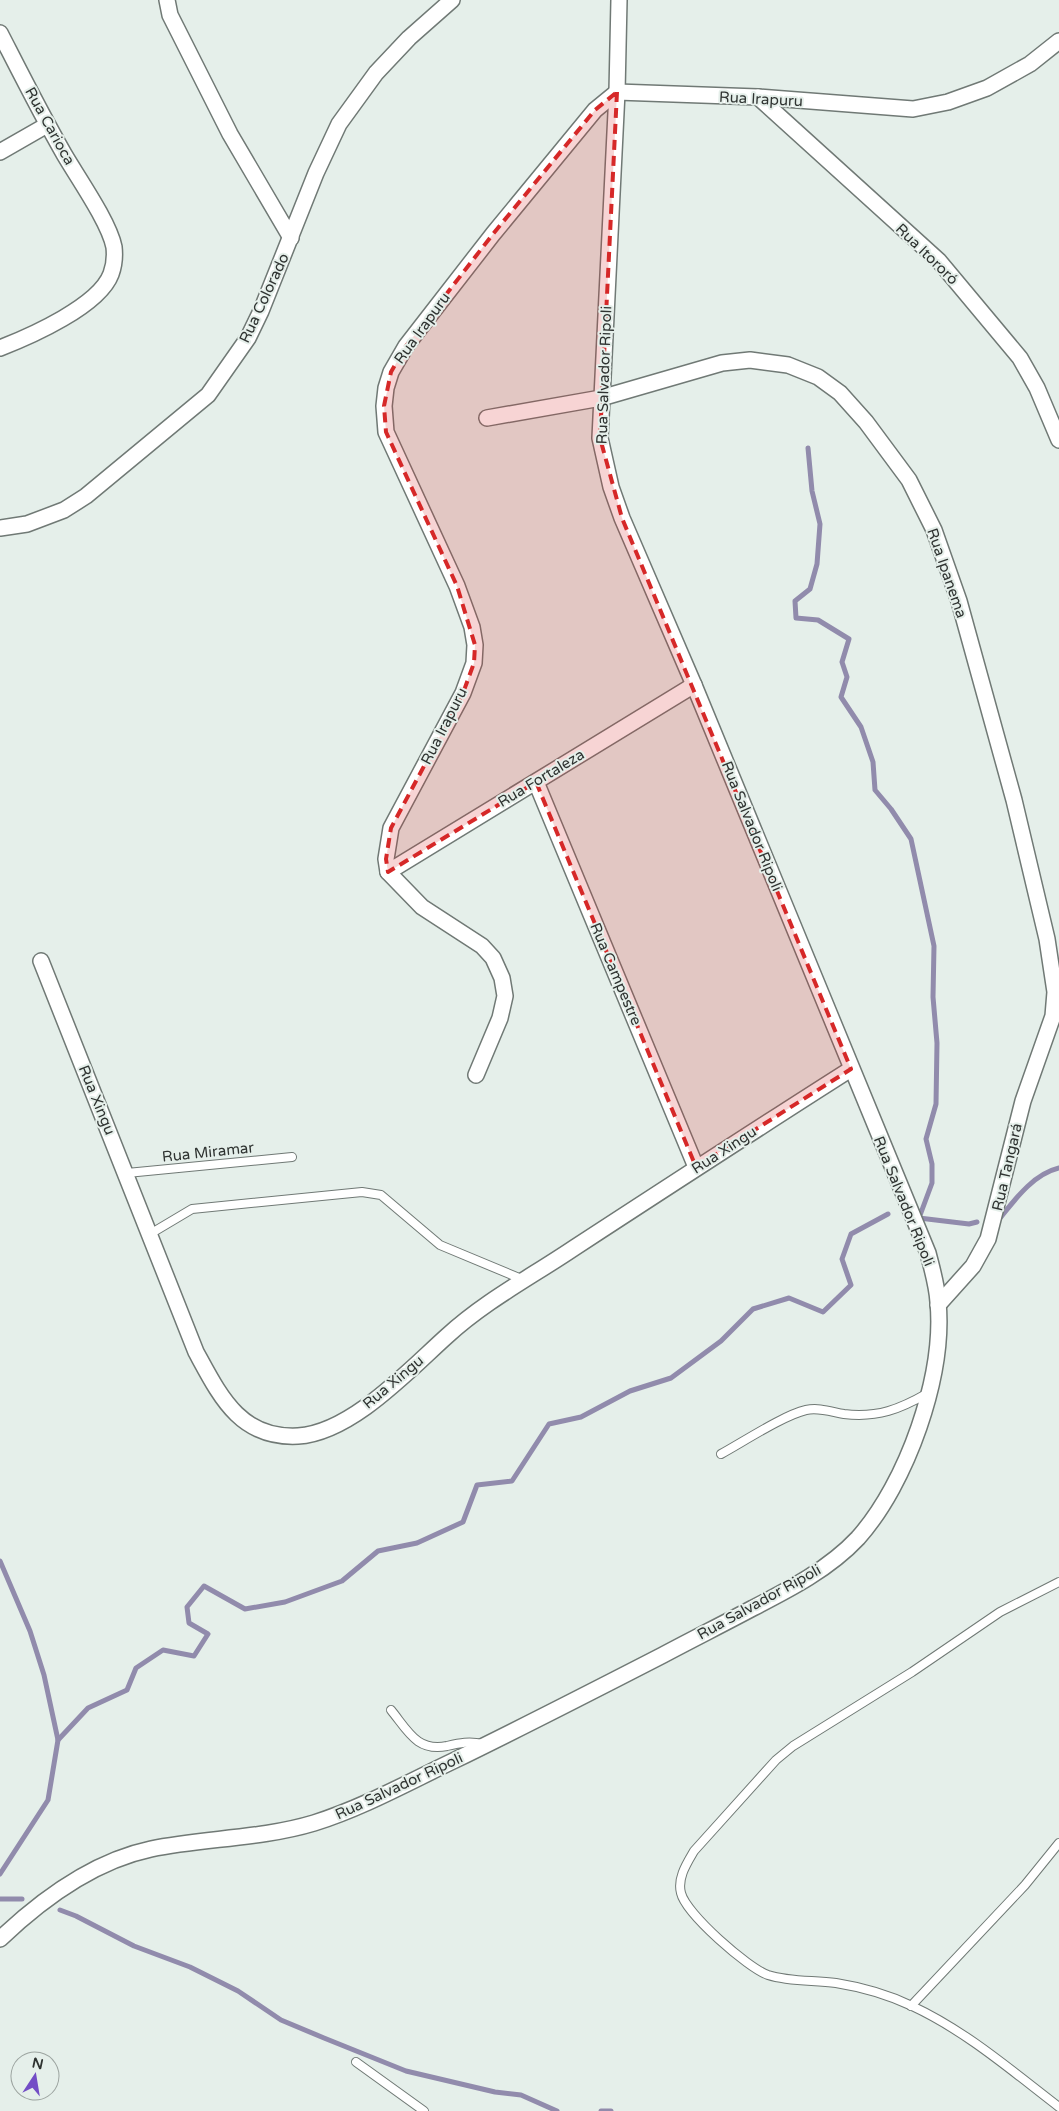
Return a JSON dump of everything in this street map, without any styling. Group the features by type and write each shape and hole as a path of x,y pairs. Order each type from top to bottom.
{"street":[{"name":"Rua Colorado","path":"0,528 27,524 46,517 64,510 86,496 208,395 248,338 291,238 230,134 170,15 167,0"},
{"path":"291,238 316,174 339,124 376,73 409,38 452,0"},
{"name":"Rua Salvador Ripoli","path":"0,1939 22,1919 60,1890 123,1856 151,1849 266,1833 310,1824 355,1809 487,1744 784,1592 830,1563 858,1538 888,1497 913,1444 935,1364 938,1305 935,1280 928,1253 611,488 600,438 618,92 619,0"},
{"name":"Rua Carioca","path":"0,33 47,125 102,218 114,247 114,261 110,275 103,288 93,299 61,320 0,348"},
{"name":"Rua Irapuru","path":"388,872 386,858 391,828 463,693 474,663 475,646 472,627 457,586 386,432 384,406 390,372 406,346 493,234 596,110 618,92 758,97 913,109 948,102 987,88 1030,64 1059,42"},
{"name":"Rua Itororó","path":"758,97 939,261 1020,358 1037,388 1059,440"},
{"path":"0,152 47,125"},
{"name":"Rua Ipanema","path":"487,418 601,398 722,363 750,360 788,365 818,377 840,393 866,422 909,480 934,530 958,601 1014,800 1053,970 1056,1015"},
{"name":"Rua Fortaleza","path":"388,872 694,685"},
{"name":"Rua Campestre","path":"536,782 696,1167"},
{"path":"388,872 422,908 482,946 493,958 499,971 505,996 500,1018 476,1075"},
{"name":"Rua Xingu","path":"41,961 196,1352 218,1394 238,1417 261,1432 282,1436 300,1436 326,1430 369,1405 465,1319 493,1299 526,1280 696,1167 851,1069"},
{"name":"Rua Tangará","path":"938,1305 973,1266 988,1239 1023,1101 1056,1015"}],"lane":[{"name":"Rua Miramar","path":"127,1174 292,1158"},
{"path":"150,1234 192,1208 362,1192 381,1195 440,1245 526,1280"},
{"path":"721,1454 786,1419 807,1410 878,1415 904,1407 928,1393"},
{"path":"1059,1582 1000,1612 912,1672 792,1746 776,1760 694,1851 684,1866 680,1892 688,1907 701,1922 756,1970 785,1979 835,1983 863,1989 911,2006 962,2034 1059,2106"},
{"path":"392,1710 415,1740 423,1745 438,1747 472,1742 487,1744"},
{"path":"911,2006 1025,1885 1059,1843"},
{"path":"356,2062 424,2111"}],"highlighted area":[{"path":"617,92 600,438 622,518 851,1069 696,1167 536,782 388,872 386,859 391,828 463,693 474,663 475,645 457,586 386,432 384,406 391,372 406,346 493,234 595,110"}],"waterway":[{"path":"808,448 812,491 820,524 817,564 810,589 795,601 796,618 818,620 849,639 842,662 847,677 841,697 861,727 873,762 875,790 891,809 911,839 934,946 933,997 937,1043 936,1104 926,1139 932,1164 932,1183 919,1218 969,1224 977,1222"},
{"path":"1001,1217 1019,1195 1034,1181 1059,1168"},
{"path":"0,1874 48,1800 58,1740 88,1708 127,1690 136,1668 163,1650 194,1656 208,1634 189,1623 187,1607 204,1586 245,1609 285,1602 342,1581 378,1551 417,1543 463,1522 477,1485 512,1481 549,1424 581,1417 630,1391 671,1378 721,1341 753,1309 789,1298 823,1312 851,1285 842,1259 851,1234 888,1214"},
{"path":"0,1561 30,1631 44,1675 58,1740"},
{"path":"0,1899 22,1899"},
{"path":"60,1910 76,1916 134,1946 190,1967 238,1991 281,2020 324,2038 406,2071 495,2092 521,2095 557,2111"},
{"path":"601,2111 611,2111"}]}
